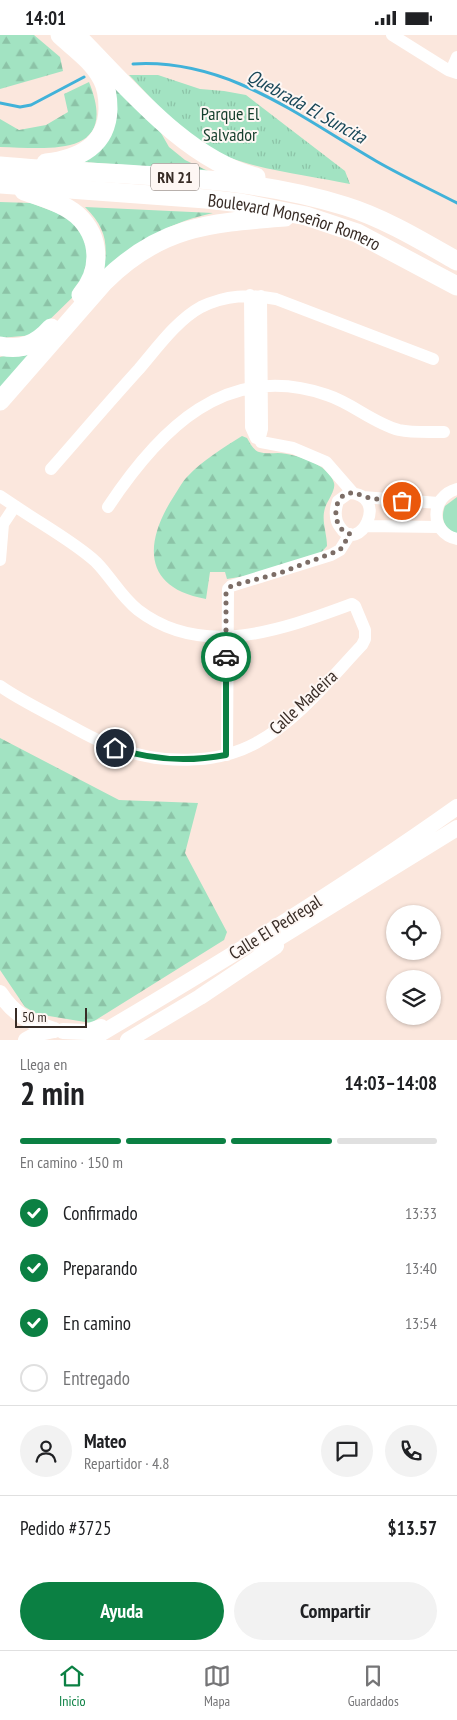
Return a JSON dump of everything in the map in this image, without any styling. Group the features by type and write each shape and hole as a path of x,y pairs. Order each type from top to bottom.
{"highway":[{"path":"4,175 74,157 97,142 104,133 108,104 107,90 103,79 95,68 60,35"},
{"path":"76,35 187,143 243,173 326,193 347,206"},
{"path":"0,347 28,346 45,335 87,288 96,267 95,244 90,233 77,216 4,175"},
{"name":"Boulevard Monseñor Romero","path":"4,175 227,181 285,190 347,206 414,237 457,261"},
{"name":"Boulevard Monseñor Romero","path":"4,175 241,203 306,216 357,233 457,286"},
{"path":"0,401 121,265 146,247 182,231 206,225 230,221 306,216"}],"main road":[{"name":"Calle El Pedregal","path":"111,1040 243,954 457,807"},
{"path":"26,1040 38,1033 59,1030 86,1032 103,1026 370,857 436,822"},
{"name":"Calle El Pedregal","path":"90,1040 332,905 457,828"},
{"path":"128,1040 250,965 332,905"},
{"path":"0,993 8,1005 26,1020 84,1040"}],"street":[{"path":"392,35 454,72 457,57"},
{"path":"256,296 256,386 251,427 259,439 293,448 326,462 358,495 369,511 366,526 359,533 350,534 341,529 336,519 336,506 343,496 358,495 438,503"},
{"path":"51,469 186,318 200,308 216,301 256,296 300,306 432,359"},
{"path":"108,507 148,451 178,423 223,396 256,386 296,386 317,391 399,430 444,432"},
{"path":"457,489 443,496 438,503 436,511 439,527 448,537 457,539"},
{"path":"0,496 94,560 129,602 149,618 177,631 226,637"},
{"path":"0,559 3,524 14,506"},
{"path":"366,526 439,527"},
{"path":"226,755 226,593 231,586 331,555 340,550 350,534"},
{"name":"Calle Madeira","path":"0,686 86,734 133,754 178,759 209,758 226,755 261,740 297,713 362,645 365,639 365,630 355,605 352,604 291,626 248,636 226,637"}],"green space":[{"path":"0,35 34,35 60,57 63,71 0,89"},
{"name":"Parque El Salvador","path":"129,75 158,75 200,89 246,95 345,171 350,184 277,171 240,161 208,148 177,125"},
{"path":"116,81 153,119 169,147 185,160 208,171 83,162"},
{"path":"89,82 96,107 95,125 87,137 74,144 58,147 0,147 0,119 19,130 46,125 68,112 64,94"},
{"path":"0,202 31,203 73,219 92,253 81,289 34,335 0,338"},
{"path":"85,207 213,213 195,217 153,236 129,253 103,276 106,256 105,239 93,215"},
{"path":"40,348 0,395 0,357"},
{"path":"242,436 247,438 253,448 259,452 285,454 311,461 326,470 331,476 334,483 333,492 325,508 324,518 327,546 320,554 258,574 227,579 225,572 210,572 206,599 185,593 170,585 160,574 155,561 154,546 157,530 164,513 185,479 206,460"},
{"path":"457,497 457,534 446,526 443,515 445,506"},
{"path":"0,738 119,800 198,803 185,853 227,932 224,940 91,1023 37,1014 25,1007 0,970"}],"waterway":[{"name":"Quebrada El Suncita","path":"133,64 167,65 200,70 231,80 290,109 386,167 457,203"},
{"name":"Quebrada El Suncita","path":"0,103 20,107 31,105 84,77"}],"way so far":[{"path":"226,657 226,593 231,586 280,573 340,550 345,545 350,534 341,529 336,519 336,506 343,496 349,493 357,493 363,497 402,501"}],"route":[{"path":"115,748 133,754 178,759 209,758 226,755 226,657"}]}
